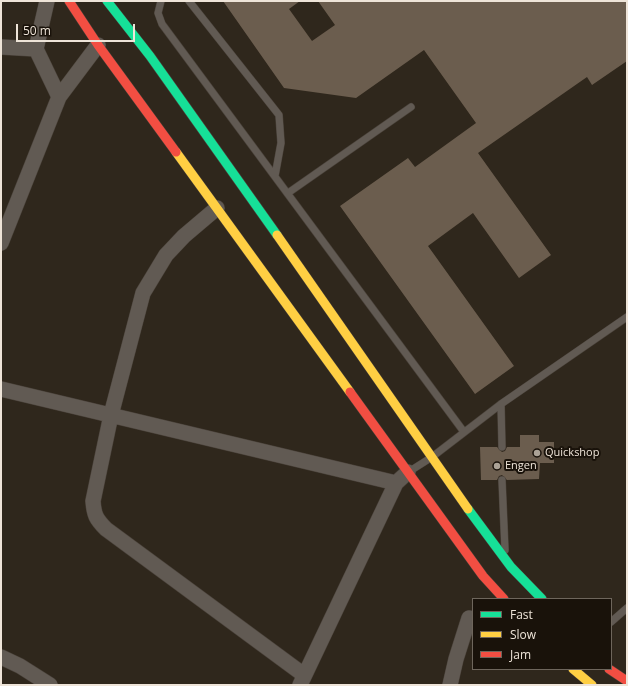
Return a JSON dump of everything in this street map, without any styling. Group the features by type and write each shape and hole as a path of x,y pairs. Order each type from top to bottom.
{"street":[{"path":"47,1 36,49 59,97"},
{"path":"69,1 98,45 483,576 503,598"},
{"path":"107,1 150,56 478,523 505,558 541,598"},
{"path":"1,243 59,97 98,45"},
{"path":"1,47 36,49"},
{"path":"217,208 184,236 166,255 143,293 111,415 93,501 96,519 106,529 302,680 396,483 408,472"},
{"path":"1,388 396,483"},
{"path":"450,685 456,659 469,618"},
{"path":"1,657 20,666 50,685"},
{"path":"574,670 592,685"},
{"path":"610,670 627,681"}],"lane":[{"path":"161,1 158,13 162,24 464,432"},
{"path":"188,1 279,115 281,143 275,176"},
{"path":"288,194 411,107"},
{"path":"408,472 432,457 501,404 627,317"},
{"path":"501,404 502,447"},
{"path":"502,480 505,558"},
{"path":"612,621 627,608"}],"building":[{"path":"223,1 300,1 289,9 312,41 335,25 318,1 627,1 627,61 592,85 587,77 478,153 551,255 519,278 473,213 428,246 514,366 475,394 340,206 408,158 415,167 476,123 424,50 356,98 284,88"},
{"path":"520,435 539,435 539,442 554,442 554,463 540,463 539,479 507,480 502,475 499,476 497,480 481,480 480,447 497,447 502,452 505,451 507,447 520,447"}],"traffic: fast":[{"path":"107,1 150,56 277,235"},
{"path":"468,509 511,567 541,598"}],"traffic: slow":[{"path":"176,152 350,392"},
{"path":"277,235 468,509"},
{"path":"574,670 592,685"}],"traffic: jam":[{"path":"69,1 98,45 176,152"},
{"path":"350,392 483,576 503,598"},
{"path":"610,670 627,681"}],"place":[{"name":"Quickshop","path":"537,453"},
{"name":"Engen","path":"497,466"}]}
